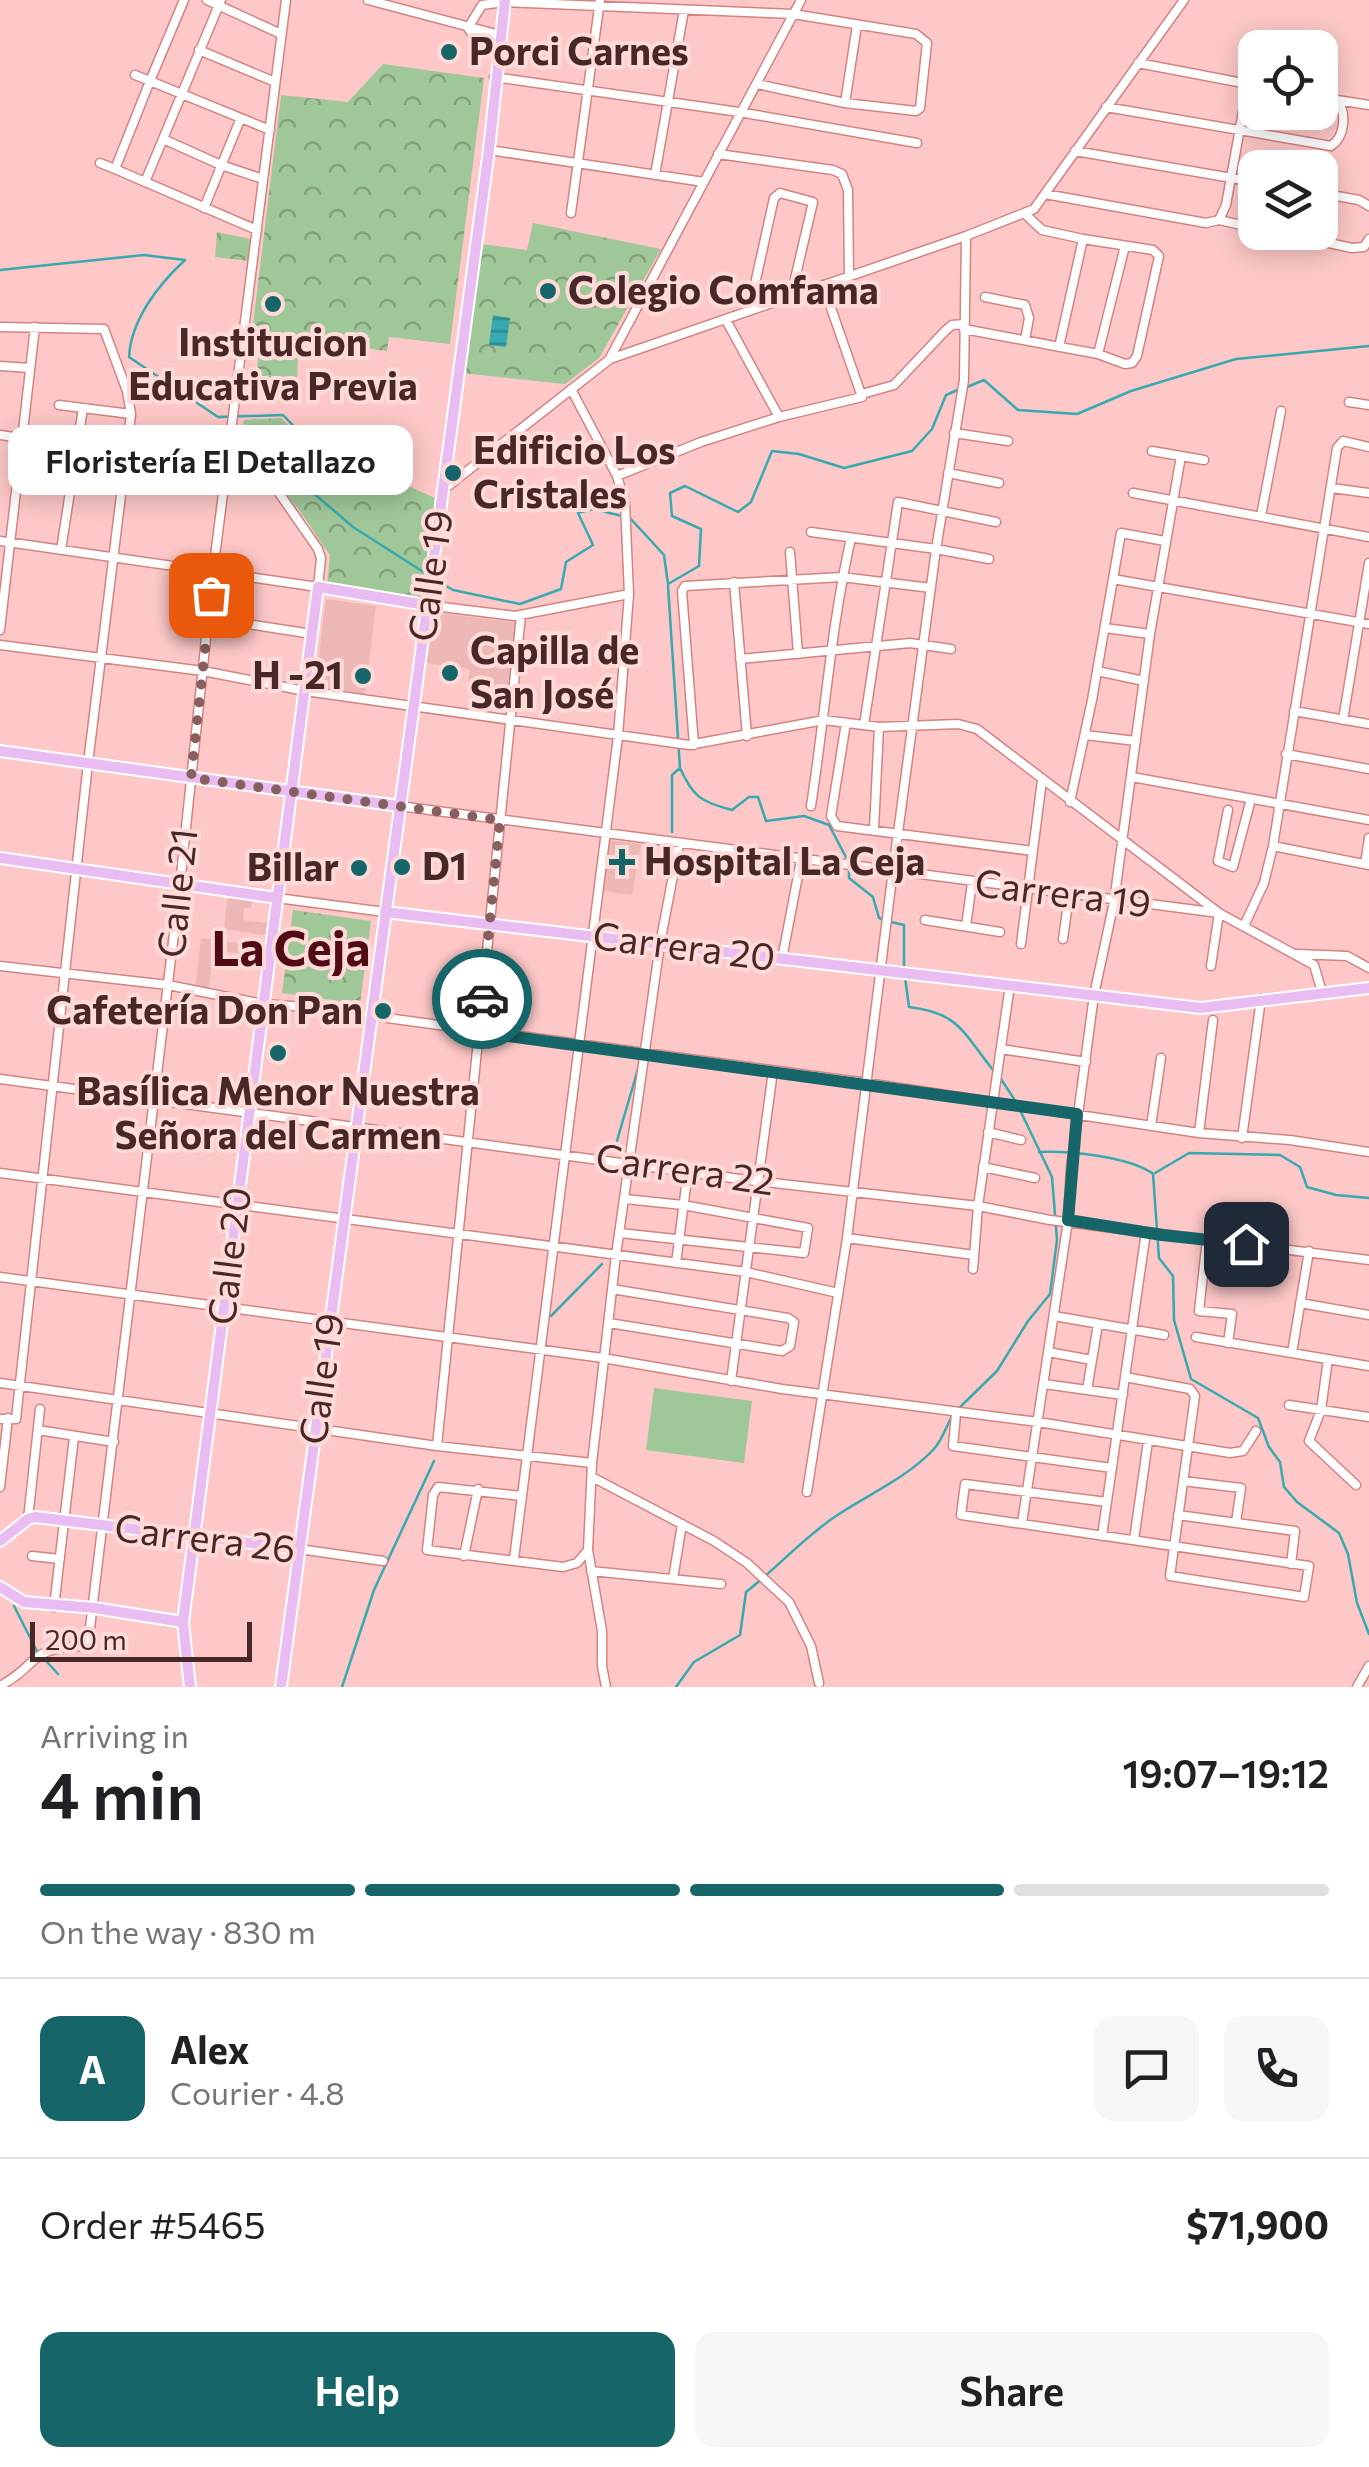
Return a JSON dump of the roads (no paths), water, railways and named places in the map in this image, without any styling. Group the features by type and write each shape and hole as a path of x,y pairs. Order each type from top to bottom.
{"main road":[{"name":"Calle 19","path":"281,1687 489,150 505,1"},
{"path":"318,587 426,606"},
{"name":"Calle 20","path":"190,1687 183,1622 193,1536 318,587"},
{"name":"Carrera 19","path":"0,751 399,806"},
{"name":"Carrera 20","path":"0,858 277,898"},
{"name":"Carrera 20","path":"385,912 1201,1008 1369,988"},
{"path":"0,1541 28,1519"},
{"name":"Carrera 26","path":"28,1519 299,1549"},
{"path":"1,1587 24,1602 183,1622"}],"street":[{"path":"114,169 184,0"},
{"path":"207,0 220,2 281,34"},
{"name":"Calle 21","path":"94,1608 213,572 286,0"},
{"path":"368,0 500,35"},
{"path":"655,175 688,10 696,0"},
{"path":"610,358 801,0"},
{"path":"443,490 610,358 966,236 1034,208 1184,0"},
{"path":"468,28 482,5 505,1 664,5 688,10 793,14 916,34 927,43 920,108 912,112 845,103 757,84"},
{"path":"145,182 220,2"},
{"path":"572,214 599,4"},
{"path":"845,103 857,24"},
{"path":"468,28 476,39 498,49"},
{"path":"199,50 275,82"},
{"path":"1138,63 1238,82"},
{"path":"136,75 270,130"},
{"path":"494,77 917,142"},
{"path":"1338,100 1369,105"},
{"path":"1246,130 1334,145 1344,117 1338,102"},
{"path":"1106,108 1238,129"},
{"path":"204,208 240,120"},
{"path":"1219,220 1226,205 1240,130"},
{"path":"163,139 221,166 263,179"},
{"path":"489,150 704,182"},
{"path":"1075,151 1238,179"},
{"path":"718,154 842,174 848,190 849,276"},
{"path":"100,163 257,230"},
{"path":"749,312 774,198 780,193 812,202 791,296"},
{"path":"1046,194 1206,223 1219,220 1238,224"},
{"path":"1338,197 1369,206"},
{"path":"617,476 688,446 894,386 952,325 1098,354 1126,364 1135,359 1158,272 1160,258 1155,251 1038,228 1024,213"},
{"path":"807,1492 838,1293 851,1239 892,870 936,548 964,380 966,236"},
{"path":"1059,347 1083,239"},
{"path":"1338,245 1364,246 1369,239"},
{"path":"1098,354 1125,246"},
{"path":"824,285 862,394"},
{"path":"985,298 1025,305 1026,340"},
{"path":"726,320 778,418"},
{"path":"0,326 100,328 106,332 131,414 88,764 20,1388 8,1419 0,1487"},
{"path":"0,630 5,542 35,327"},
{"path":"622,336 632,351"},
{"path":"0,366 30,368"},
{"path":"514,1559 618,736 629,594 625,503 617,476 571,389"},
{"path":"1348,402 1369,405"},
{"path":"59,405 131,414"},
{"path":"61,550 84,408"},
{"path":"1261,516 1280,411"},
{"path":"954,433 1008,441"},
{"path":"0,435 263,478 277,490 321,558 318,587 5,542"},
{"path":"1244,926 1264,884 1273,846 1339,444 1369,447"},
{"path":"1152,451 1204,460"},
{"path":"1022,1524 1068,1220 1070,1167 1094,996 1114,902 1150,634 1181,456"},
{"path":"948,473 1000,483"},
{"path":"1332,488 1369,493"},
{"path":"1133,493 1369,537"},
{"path":"864,725 898,502 996,522"},
{"path":"811,532 989,559"},
{"path":"1070,802 1121,533 1165,542"},
{"path":"812,806 829,650 851,538"},
{"path":"790,552 798,654"},
{"path":"1343,720 1364,624 1369,563"},
{"path":"691,745 682,589 692,584 842,577 931,588"},
{"path":"1113,579 1364,624"},
{"path":"734,582 747,736"},
{"path":"426,606 520,615 629,594"},
{"path":"438,1446 520,615"},
{"path":"208,618 312,634"},
{"path":"1104,628 1150,634"},
{"path":"740,659 924,643 951,649"},
{"path":"0,645 203,670 305,691 691,745 824,720 878,727 958,724 977,729 1219,913 1211,966"},
{"path":"1097,672 1144,681"},
{"path":"1294,711 1369,724"},
{"path":"846,723 831,816 837,826 1033,850"},
{"path":"874,829 878,727"},
{"path":"1085,735 1136,741"},
{"path":"1286,754 1369,769"},
{"path":"1132,776 1369,820"},
{"path":"1020,944 1042,780"},
{"path":"1228,810 1218,861 1233,867 1250,799"},
{"name":"Carrera 19","path":"399,806 1219,913 1314,966 1322,992"},
{"path":"1273,846 1367,865 1369,838"},
{"path":"606,1687 602,1631 588,1550 592,1463 616,1255 660,944 679,844"},
{"path":"782,959 801,860"},
{"path":"966,926 972,883"},
{"path":"1063,939 1069,896"},
{"name":"Carrera 20","path":"277,898 385,912"},
{"path":"924,920 1000,932"},
{"path":"1294,954 1347,956 1369,968"},
{"path":"0,966 168,985 263,1004 867,1083 1151,1126 1369,1152"},
{"path":"973,1268 983,1167 1010,985"},
{"path":"1242,1138 1261,999"},
{"path":"1199,1132 1213,1020"},
{"path":"1001,1049 1086,1062"},
{"path":"1151,1126 1161,1058"},
{"path":"730,1381 773,1071"},
{"name":"Carrera 22","path":"0,1078 1369,1260"},
{"path":"988,1132 1021,1140"},
{"path":"983,1167 1035,1178"},
{"path":"676,1263 688,1171"},
{"path":"0,1173 746,1272 838,1293"},
{"path":"620,1232 804,1253 808,1228 683,1205 625,1199"},
{"path":"1102,1536 1132,1329 1154,1234"},
{"path":"851,1239 974,1255"},
{"path":"1207,1239 1199,1310 1232,1314 1228,1343"},
{"path":"1292,1353 1308,1251"},
{"path":"0,1278 604,1358 822,1395 1038,1422 1236,1453 1243,1451 1256,1432"},
{"path":"608,1323 787,1350 794,1322 740,1309 612,1290"},
{"path":"1300,1303 1369,1315"},
{"path":"1054,1316 1164,1334"},
{"path":"1087,1390 1098,1324"},
{"path":"1196,1338 1369,1366"},
{"path":"1048,1352 1092,1360"},
{"path":"1328,1359 1321,1410 1310,1441 1356,1485"},
{"path":"1107,1502 965,1484 960,1515 1173,1547 1308,1566 1304,1598 1170,1576 1173,1547 1188,1447 1193,1391 1125,1377"},
{"path":"0,1383 438,1446 592,1463"},
{"path":"1044,1384 1122,1395"},
{"path":"1289,1405 1369,1417"},
{"path":"28,1519 40,1409"},
{"path":"953,1413 952,1446 1112,1468"},
{"path":"38,1430 114,1442"},
{"path":"54,1607 74,1437"},
{"path":"1134,1540 1148,1441"},
{"path":"592,1477 714,1541 764,1578 790,1602 812,1646 819,1683"},
{"path":"1183,1480 1240,1488 1236,1522"},
{"path":"521,1496 438,1486 433,1495 426,1550 563,1566 577,1563 588,1550"},
{"path":"464,1556 478,1490"},
{"path":"1178,1514 1295,1530 1291,1564"},
{"path":"673,1579 682,1524"},
{"name":"Carrera 26","path":"299,1549 383,1561"},
{"path":"32,1556 60,1559"},
{"path":"591,1571 721,1584"},
{"path":"0,1686 40,1654 85,1644 94,1608"},
{"path":"1357,1687 1369,1666"}],"water":[{"path":"493,315 510,318 506,347 489,345"}],"waterway":[{"path":"0,270 144,255 185,260 165,280 140,317 129,357 218,417 283,415 305,438 304,485 353,527 425,573"},
{"path":"967,387 984,380 1018,410 1077,414 1131,391 1236,359 1369,346"},
{"path":"630,518 664,555 668,584 699,566 701,529 672,516 670,493 685,486 738,512 751,502 772,451 799,454 844,468 912,451 932,429 946,395 960,389"},
{"path":"436,580 453,590 520,604 561,589 566,562 593,545 578,513 593,509 622,516"},
{"path":"668,586 680,768 689,786 705,801 732,810 749,797 758,797 766,821 804,816 829,825 848,861"},
{"path":"672,832 672,775 680,768"},
{"path":"849,869 849,878 873,897 879,918 884,920"},
{"path":"891,922 904,925 904,969"},
{"path":"905,977 909,1007 950,1020 967,1035 993,1070"},
{"path":"614,1151 640,1062"},
{"path":"999,1076 1016,1102"},
{"path":"957,1410 997,1371 1050,1294 1057,1240 1052,1177 1020,1110"},
{"path":"1039,1152 1113,1159 1152,1173"},
{"path":"1155,1173 1189,1153 1280,1155 1300,1167 1307,1187 1369,1198"},
{"path":"1153,1174 1159,1258 1173,1276 1174,1320 1191,1379 1258,1418 1269,1447 1280,1462 1284,1487 1297,1502 1339,1533 1369,1634"},
{"path":"551,1316 602,1264"},
{"path":"676,1687 694,1662 740,1635 746,1592 824,1525 922,1460 939,1442 952,1416"},
{"path":"342,1687 374,1590 434,1461"},
{"path":"14,1606 37,1651 58,1674"}],"place":[{"name":"Porci Carnes","path":"449,52"},
{"name":"Colegio Comfama","path":"548,291"},
{"name":"Institucion Educativa Previa","path":"273,304"},
{"name":"Edificio Los Cristales","path":"453,473"},
{"name":"Floristería El Detallazo","path":"211,595"},
{"name":"Capilla de San José","path":"450,673"},
{"name":"H -21","path":"363,676"},
{"name":"Hospital La Ceja","path":"622,862"},
{"name":"D1","path":"402,867"},
{"name":"Billar","path":"359,868"},
{"name":"Cafetería Don Pan","path":"383,1011"},
{"name":"Basílica Menor Nuestra Señora del Carmen","path":"278,1053"}],"district":[{"name":"La Ceja","path":"291,949"}]}
